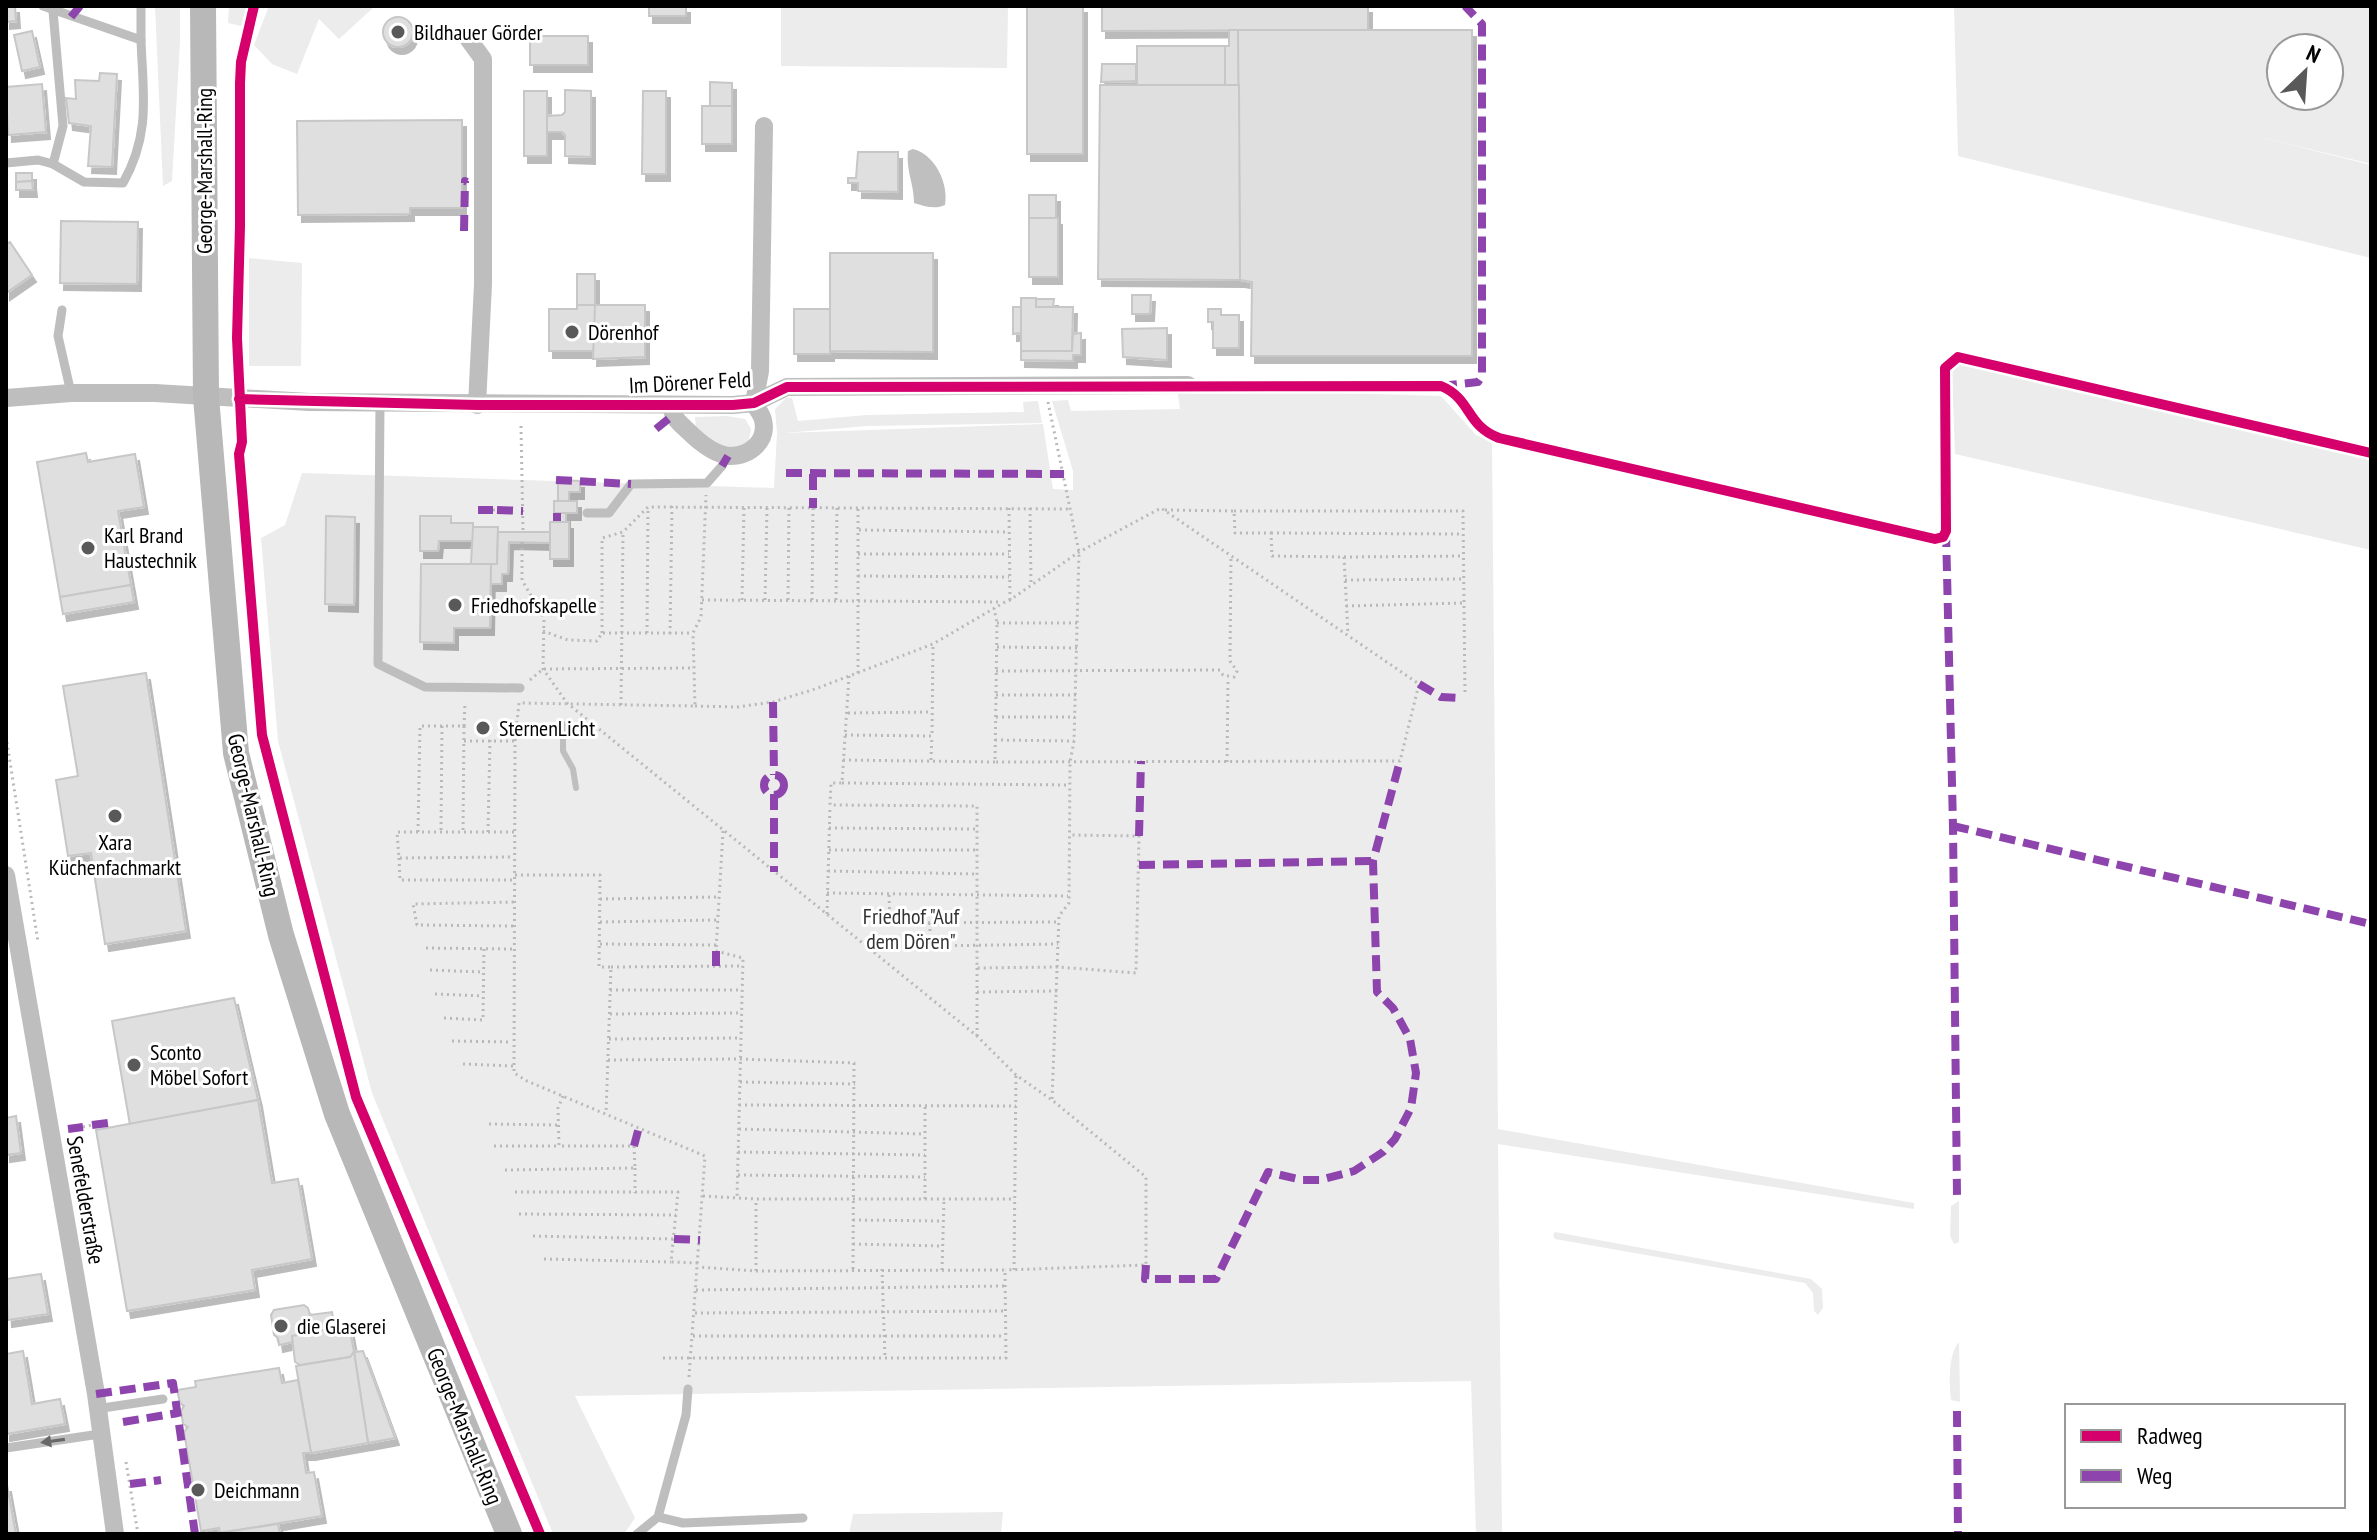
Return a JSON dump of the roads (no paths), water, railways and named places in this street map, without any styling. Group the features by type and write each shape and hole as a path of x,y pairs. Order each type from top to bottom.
{"main road":[{"name":"George-Marshall-Ring","path":"203,6 206,397 236,753 281,935 337,1114 509,1534"}],"street":[{"path":"467,37 483,59 483,284 477,405"},
{"name":"Im Dörener Feld","path":"671,405 672,416 701,444 728,456 746,453 758,445 763,434 763,419 754,403 760,371 764,126"},
{"name":"Im Dörener Feld","path":"6,398 71,393 155,393 309,402 671,405 754,403 787,387 1188,385"},
{"name":"Senefelderstraße","path":"6,875 96,1394 115,1534"}],"lane":[{"path":"6,163 38,160 53,164 84,182 123,187 135,162 144,128 141,6"},
{"path":"53,164 63,126 48,8 141,40"},
{"path":"62,310 58,336 71,393"},
{"path":"380,402 378,664 425,687 520,688"},
{"path":"587,513 609,513 631,484 707,483 722,466"},
{"path":"637,1534 658,1517 686,1415 688,1389"},
{"path":"96,1409 163,1399"},
{"path":"6,1448 100,1434"},
{"path":"658,1517 683,1523 803,1518"}],"waterway":[{"path":"563,724 563,751 573,769 576,788"}],"place":[{"name":"Bildhauer Görder","path":"398,32"},
{"name":"Dörenhof","path":"572,332"},
{"name":"Karl Brand Haustechnik","path":"88,548"},
{"name":"Friedhofskapelle","path":"455,605"},
{"name":"SternenLicht","path":"483,728"},
{"name":"Xara Küchenfachmarkt","path":"115,816"},
{"name":"Sconto Möbel Sofort","path":"134,1065"},
{"name":"die Glaserei","path":"281,1326"},
{"name":"Deichmann","path":"198,1490"}],"park label":[{"name":"Friedhof \"Auf dem Dören\"","path":"911,928"}]}
